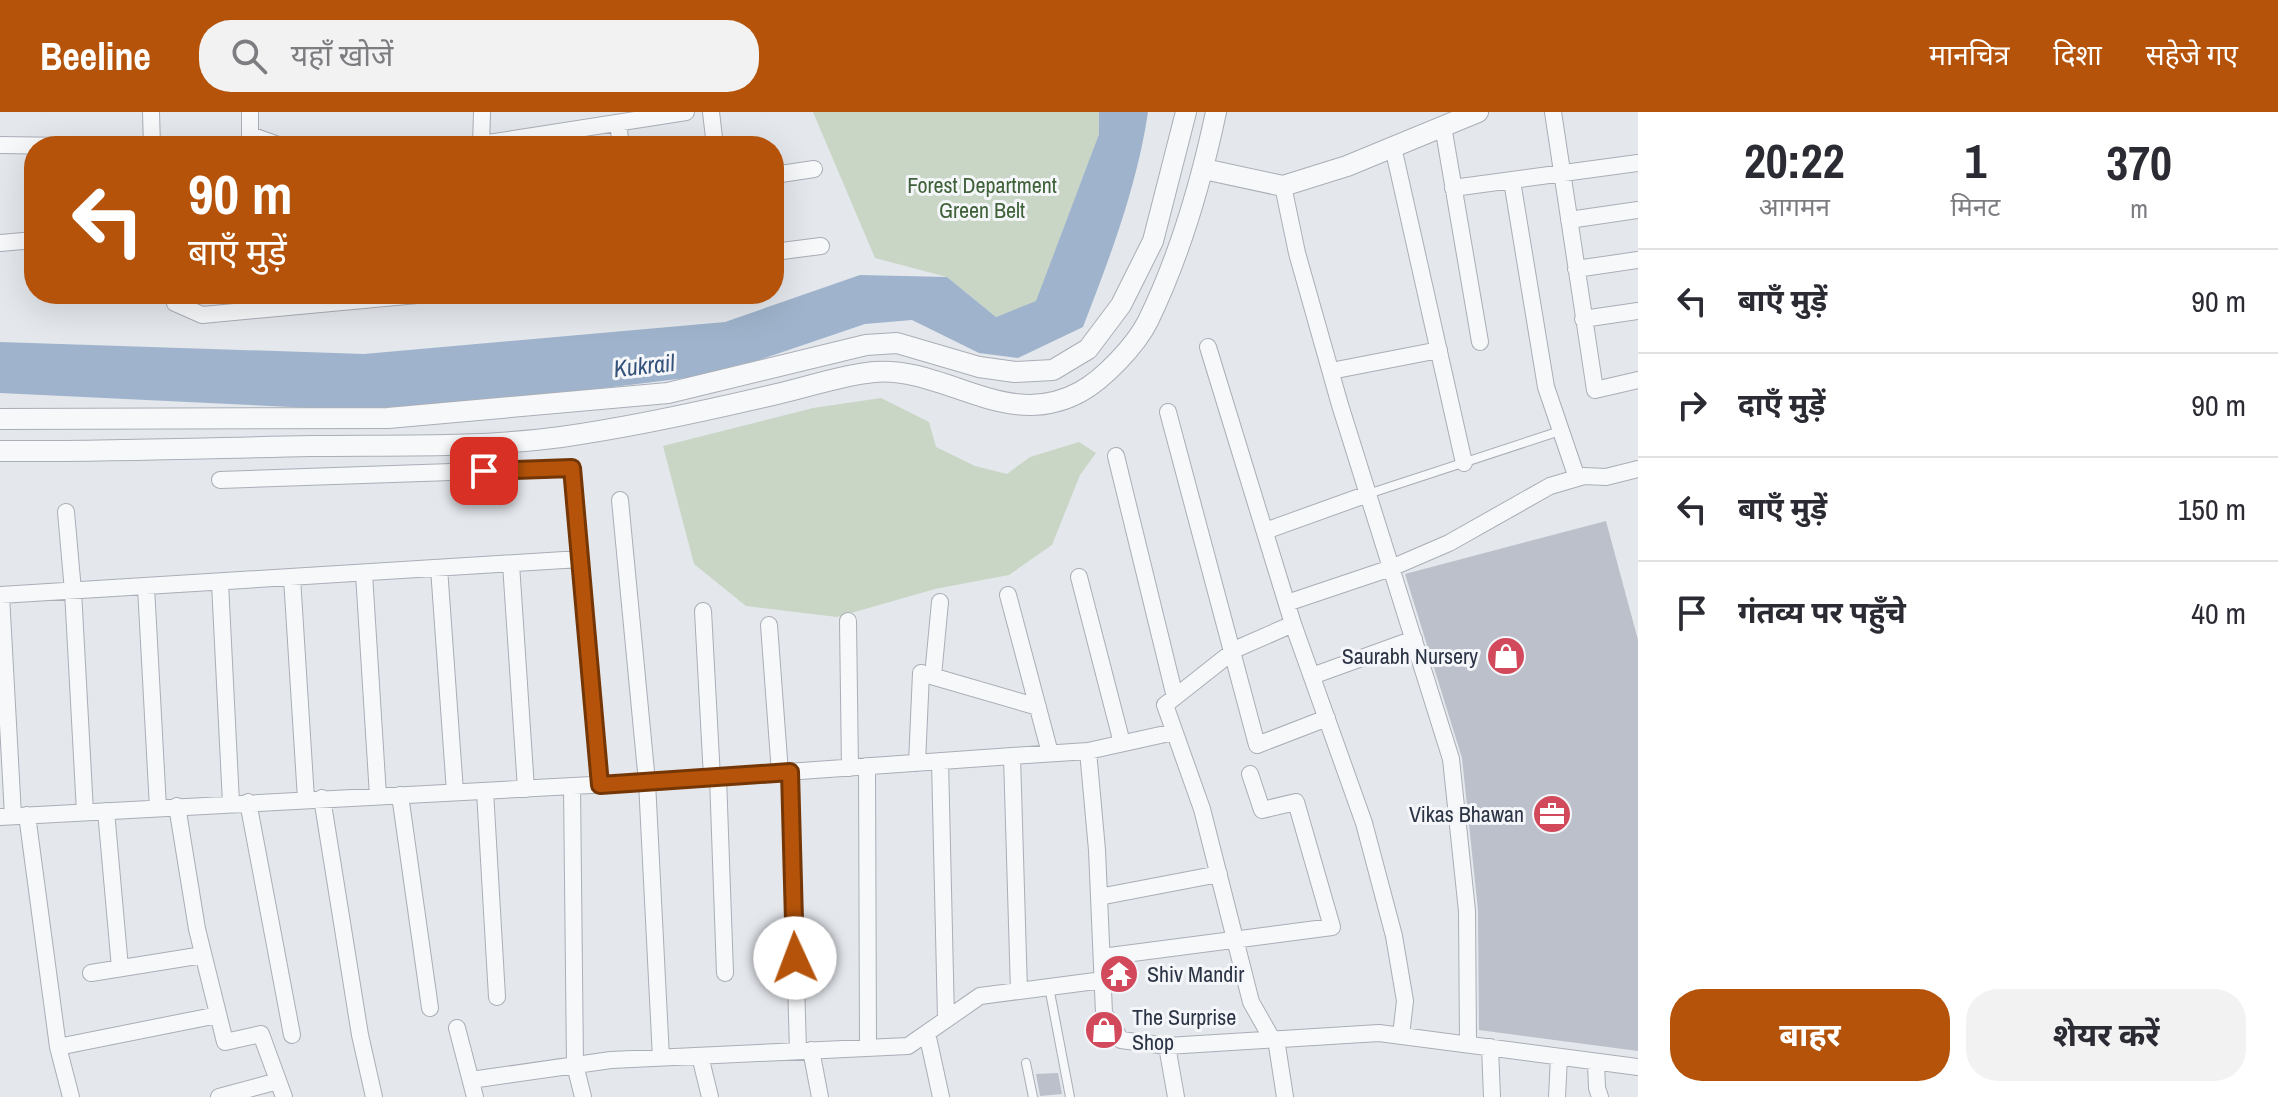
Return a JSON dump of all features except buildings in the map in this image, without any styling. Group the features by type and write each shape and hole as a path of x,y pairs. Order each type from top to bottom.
{"street":[{"path":"151,112 152,136"},
{"path":"250,112 250,136"},
{"path":"482,112 482,136"},
{"path":"556,136 686,112"},
{"path":"711,112 714,136"},
{"path":"0,419 388,418 668,393 866,345 897,343 920,347 979,367 1015,372 1053,370 1088,349 1121,305 1153,241 1186,112"},
{"path":"0,451 441,444 558,437 660,420 875,372 925,378 968,394 1012,404 1055,404 1081,392 1102,377 1146,324 1192,210 1216,112"},
{"path":"1204,169 1283,186 1347,166 1478,112"},
{"path":"1553,112 1595,390 1638,380"},
{"path":"618,123 620,136"},
{"path":"1443,126 1480,342"},
{"path":"0,145 24,145"},
{"path":"1393,147 1464,463"},
{"path":"1453,188 1638,163"},
{"path":"784,174 814,169"},
{"path":"1512,181 1546,387 1577,478"},
{"path":"1283,186 1297,253 1331,371 1451,759 1467,911 1468,1044"},
{"path":"1569,220 1638,210"},
{"path":"0,243 24,241"},
{"path":"784,251 821,246"},
{"path":"1576,269 1638,260"},
{"path":"177,304 202,315 243,304"},
{"path":"1583,319 1638,311"},
{"path":"1208,347 1293,624 1364,823 1394,936 1405,1001 1401,1035"},
{"path":"1331,371 1439,350"},
{"path":"1168,412 1257,745 1327,718"},
{"path":"1116,456 1175,697"},
{"path":"220,480 572,468 600,785"},
{"path":"1287,603 1391,568 1449,543 1550,486 1577,478 1606,477 1638,469"},
{"path":"1265,531 1368,494"},
{"path":"620,500 647,782 661,1058"},
{"path":"66,512 85,812"},
{"path":"71,1097 58,1047 13,816 0,595 580,559"},
{"path":"511,564 526,789"},
{"path":"439,568 455,792"},
{"path":"364,574 378,796"},
{"path":"1079,577 1122,743"},
{"path":"292,578 314,799 374,1097"},
{"path":"220,583 240,803 292,1035"},
{"path":"146,587 158,808"},
{"path":"1008,595 1050,753"},
{"path":"933,676 940,602"},
{"path":"703,611 725,973"},
{"path":"848,621 850,768"},
{"path":"1285,1097 1274,1039 1251,1002 1202,809 1165,705 1231,653 1293,624"},
{"path":"769,625 785,772 805,1051 820,1097"},
{"path":"1312,676 1414,639"},
{"path":"917,763 921,673 1038,707"},
{"path":"13,816 715,778 1088,751 1174,732"},
{"path":"1088,751 1104,1013 1121,1040 1167,1046 1379,1033 1638,1067"},
{"path":"1012,756 1019,991"},
{"path":"940,761 946,1019"},
{"path":"867,766 868,1048"},
{"path":"1102,957 1332,927 1296,802 1262,810 1250,774"},
{"path":"572,786 575,1065 583,1097"},
{"path":"485,791 497,997"},
{"path":"400,795 430,1008"},
{"path":"177,806 197,929 225,1042 261,1034 281,1089 219,1097"},
{"path":"106,811 120,968"},
{"path":"1099,897 1219,874"},
{"path":"91,973 203,955"},
{"path":"457,1028 473,1089 575,1065 611,1060 908,1046 980,996 1103,980"},
{"path":"58,1047 218,1015"},
{"path":"927,1033 941,1097"},
{"path":"1167,1046 1176,1097"},
{"path":"1490,1047 1492,1097"},
{"path":"700,1056 710,1097"},
{"path":"1557,1097 1559,1057"},
{"path":"1596,1062 1600,1097"}],"lane":[{"path":"1368,494 1561,431"},
{"path":"1049,987 1070,1097"},
{"path":"1026,1063 1033,1097"}],"green space":[{"name":"Forest Department Green Belt","path":"813,112 1099,112 1099,134 1036,302 996,317 947,277 875,258"},
{"path":"881,398 929,422 936,447 975,466 1007,474 1030,457 1079,442 1096,453 1080,475 1052,545 1009,575 935,589 837,617 746,606 694,564 663,446 813,408"}],"water":[{"name":"Kukrail","path":"1099,112 1148,112 1122,221 1083,327 1018,358 979,353 912,320 865,324 759,360 686,378 531,397 354,410 0,393 0,342 364,354 725,322 860,275 947,277 996,317 1036,301 1099,134"}],"place":[{"name":"Saurabh Nursery","path":"1506,656"},
{"name":"Vikas Bhawan","path":"1552,814"},
{"name":"Shiv Mandir","path":"1119,974"},
{"name":"The Surprise Shop","path":"1104,1030"}],"route":[{"path":"484,471 572,468 600,785 790,772 795,958"}]}
